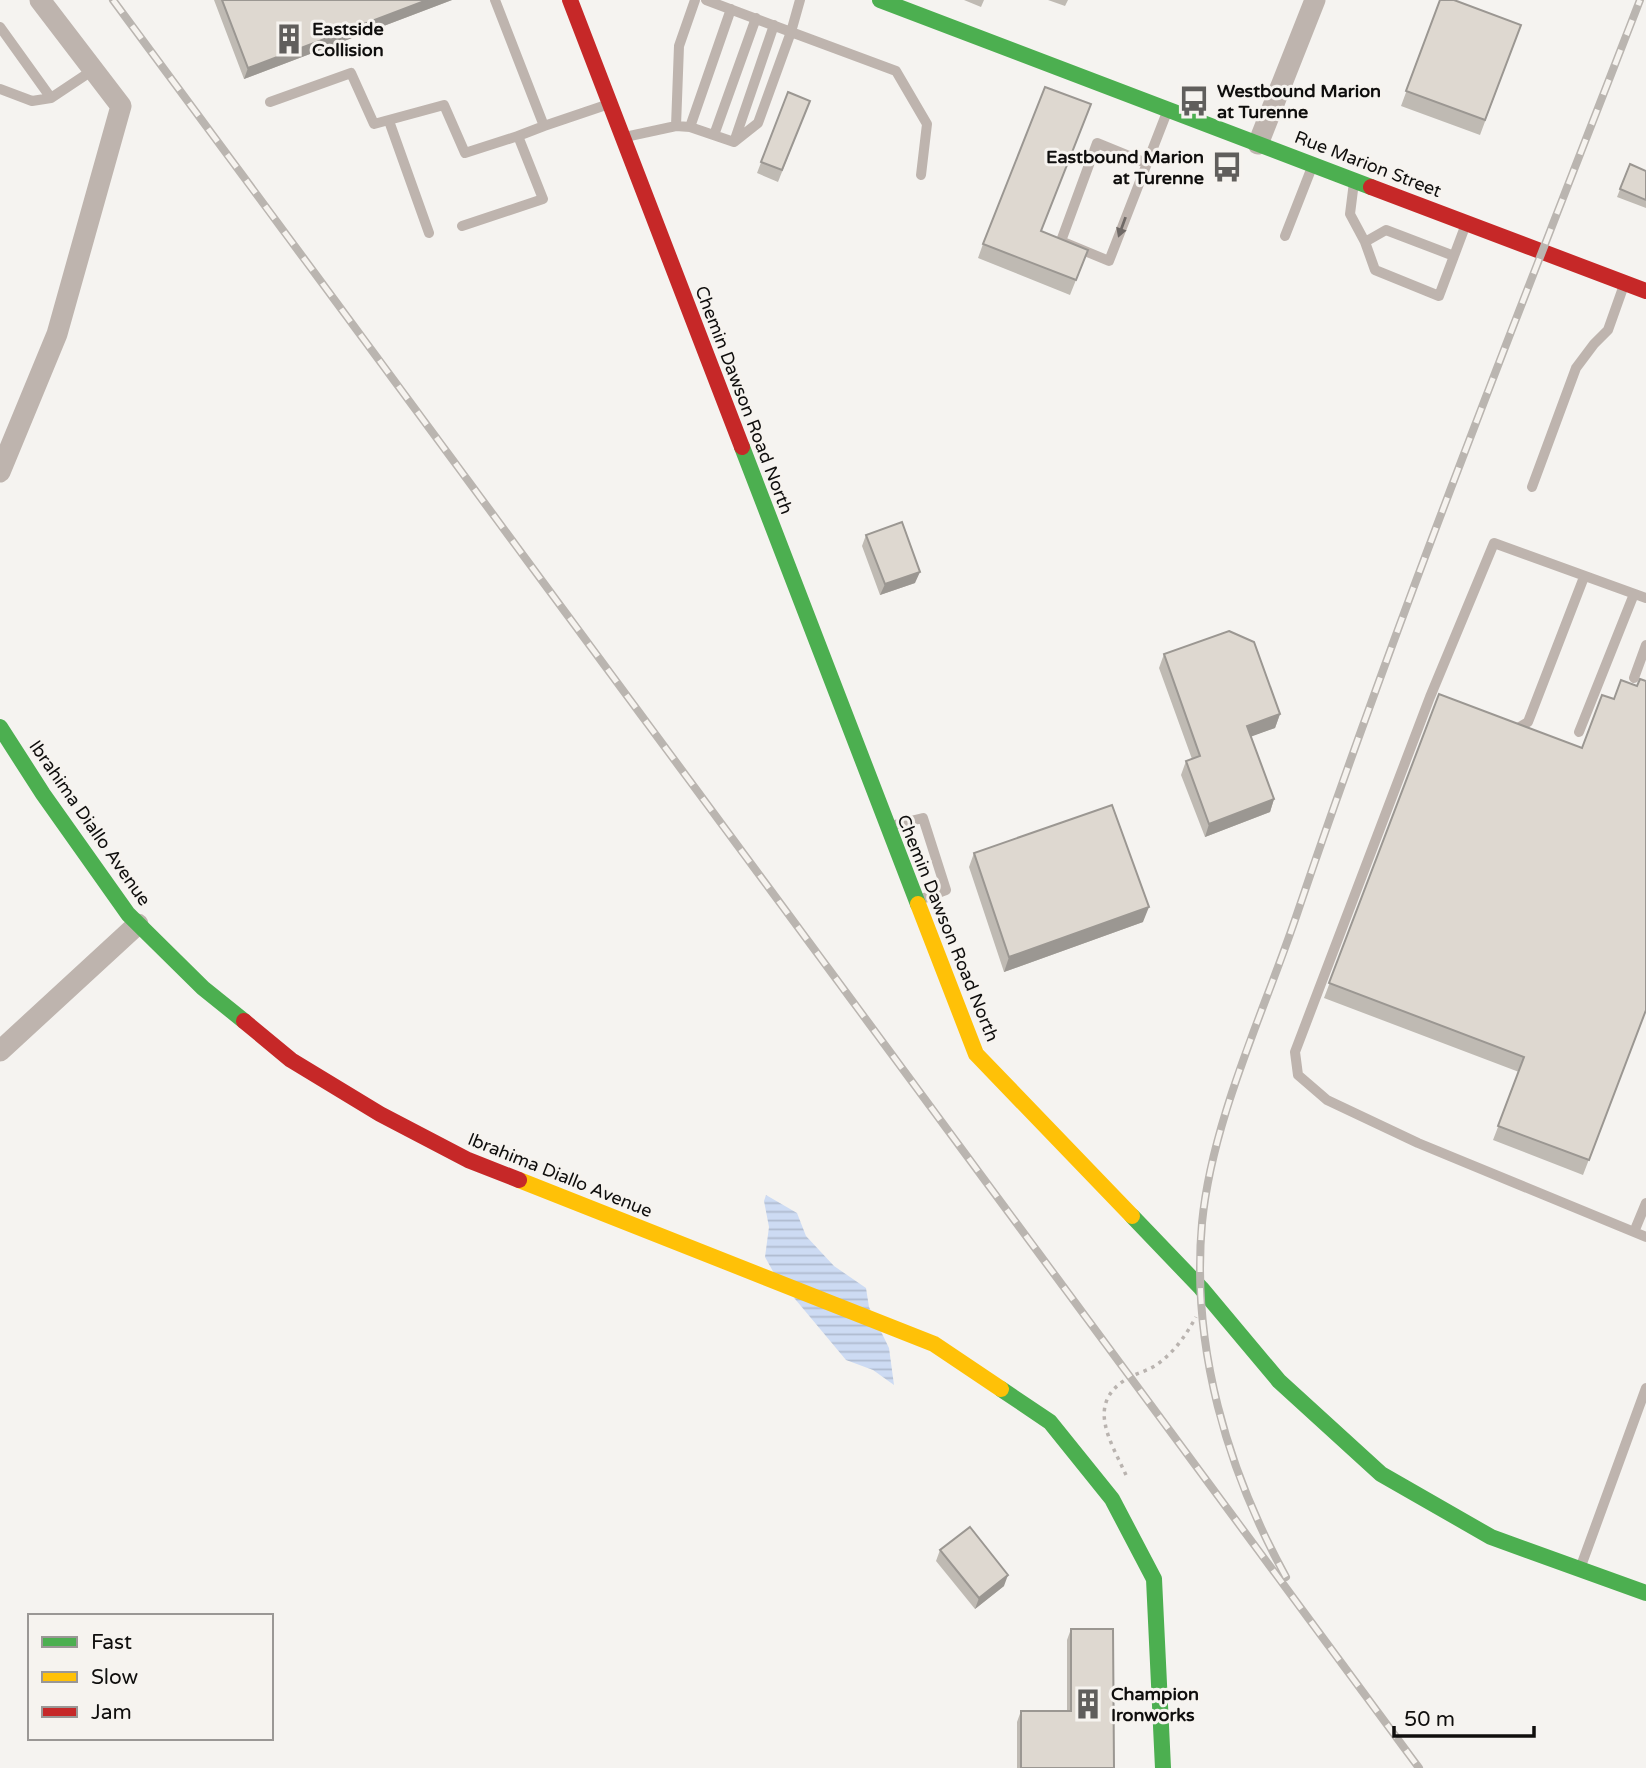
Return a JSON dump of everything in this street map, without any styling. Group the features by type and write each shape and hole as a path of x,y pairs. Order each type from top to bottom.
{"street":[{"path":"0,472 57,334 121,106 40,0"},
{"name":"Chemin Dawson Road North","path":"569,0 976,1054 1213,1303 1279,1381 1381,1474 1491,1537 1646,1593"},
{"name":"Rue Marion Street","path":"880,0 904,4 1258,144 1646,290"},
{"path":"1258,144 1315,0"},
{"name":"Ibrahima Diallo Avenue","path":"0,727 43,794 128,914 203,988 291,1060 380,1114 468,1160 934,1344 1050,1422 1112,1499 1154,1579 1163,1768"},
{"path":"0,1051 138,924"}],"lane":[{"path":"495,0 544,126"},
{"path":"676,126 679,46 695,0"},
{"path":"706,0 896,71 927,124 921,175"},
{"path":"734,142 758,123 800,0"},
{"path":"690,127 731,9"},
{"path":"714,135 756,18"},
{"path":"734,142 774,25"},
{"path":"0,27 51,98"},
{"path":"0,89 32,101 51,98 93,70"},
{"path":"270,102 351,74 374,124 444,105 466,153 609,103"},
{"path":"1146,163 1097,143 1061,241 1110,261 1168,109"},
{"path":"388,121 429,233"},
{"path":"623,138 676,126 690,127 734,142"},
{"path":"462,226 543,199 518,136"},
{"path":"1285,236 1313,164"},
{"path":"1354,179 1350,214 1365,242 1375,270 1439,296 1467,222"},
{"path":"1365,242 1386,230 1454,256"},
{"path":"1532,487 1576,368 1608,330 1625,282"},
{"path":"1646,598 1494,543 1430,698 1295,1052 1298,1075 1327,1100 1418,1143 1646,1237"},
{"path":"1501,726 1513,731 1528,722 1584,577"},
{"path":"1579,732 1634,594"},
{"path":"1634,678 1646,645"},
{"path":"1430,698 1442,702"},
{"path":"888,827 923,818 946,890 916,901"},
{"path":"1634,1232 1646,1203"},
{"path":"1580,1569 1646,1388"}],"path":[{"path":"1127,1477 1106,1426 1104,1409 1107,1395 1129,1377 1157,1365 1179,1343 1195,1318 1213,1303"}],"water":[{"path":"766,1195 797,1213 806,1236 834,1266 866,1288 869,1307 889,1348 894,1385 873,1370 846,1360 775,1275 765,1257 769,1227 764,1201"}],"building":[{"name":"Eastside Collision","path":"222,0 427,0 248,68"},
{"path":"1440,0 1454,0 1521,25 1485,120 1406,91"},
{"path":"1045,87 1091,104 1041,231 1088,250 1076,280 983,244"},
{"path":"788,92 810,101 782,170 761,162"},
{"path":"1630,164 1646,171 1646,200 1620,189"},
{"path":"902,522 920,572 885,584 866,535"},
{"path":"1229,631 1254,642 1280,714 1247,726 1274,799 1209,824 1186,761 1200,756 1164,654"},
{"path":"1640,679 1646,681 1646,1010 1589,1160 1498,1126 1524,1057 1329,983 1439,694 1582,748 1602,695 1614,699 1621,680 1637,686"},
{"path":"1112,805 1149,907 1009,957 974,853"},
{"path":"970,1527 1008,1575 979,1598 940,1550"},
{"path":"1071,1629 1113,1629 1114,1768 1021,1768 1021,1711 1071,1711"}],"railway":[{"path":"113,0 1419,1768"},
{"path":"1286,1577 1246,1494 1218,1406 1208,1361 1200,1269 1202,1223 1208,1184 1241,1065 1379,682 1464,454 1640,0"}],"traffic: fast":[{"path":"880,0 1371,187"},
{"path":"742,447 918,904"},
{"path":"0,727 43,794 128,914 203,988 244,1021"},
{"path":"1132,1216 1201,1288 1279,1381 1381,1474 1491,1537 1646,1593"},
{"path":"1001,1389 1050,1422 1112,1499 1154,1579 1163,1768"}],"traffic: slow":[{"path":"918,904 976,1054 1132,1216"},
{"path":"519,1180 934,1344 1001,1389"}],"traffic: jam":[{"path":"570,0 742,447"},
{"path":"1371,187 1646,291"},
{"path":"244,1021 291,1060 380,1114 468,1160 519,1180"}],"place":[{"name":"Eastside Collision","path":"289,39"},
{"name":"Westbound Marion at Turenne","path":"1194,101"},
{"name":"Eastbound Marion at Turenne","path":"1227,167"},
{"name":"Champion Ironworks","path":"1088,1704"}]}
